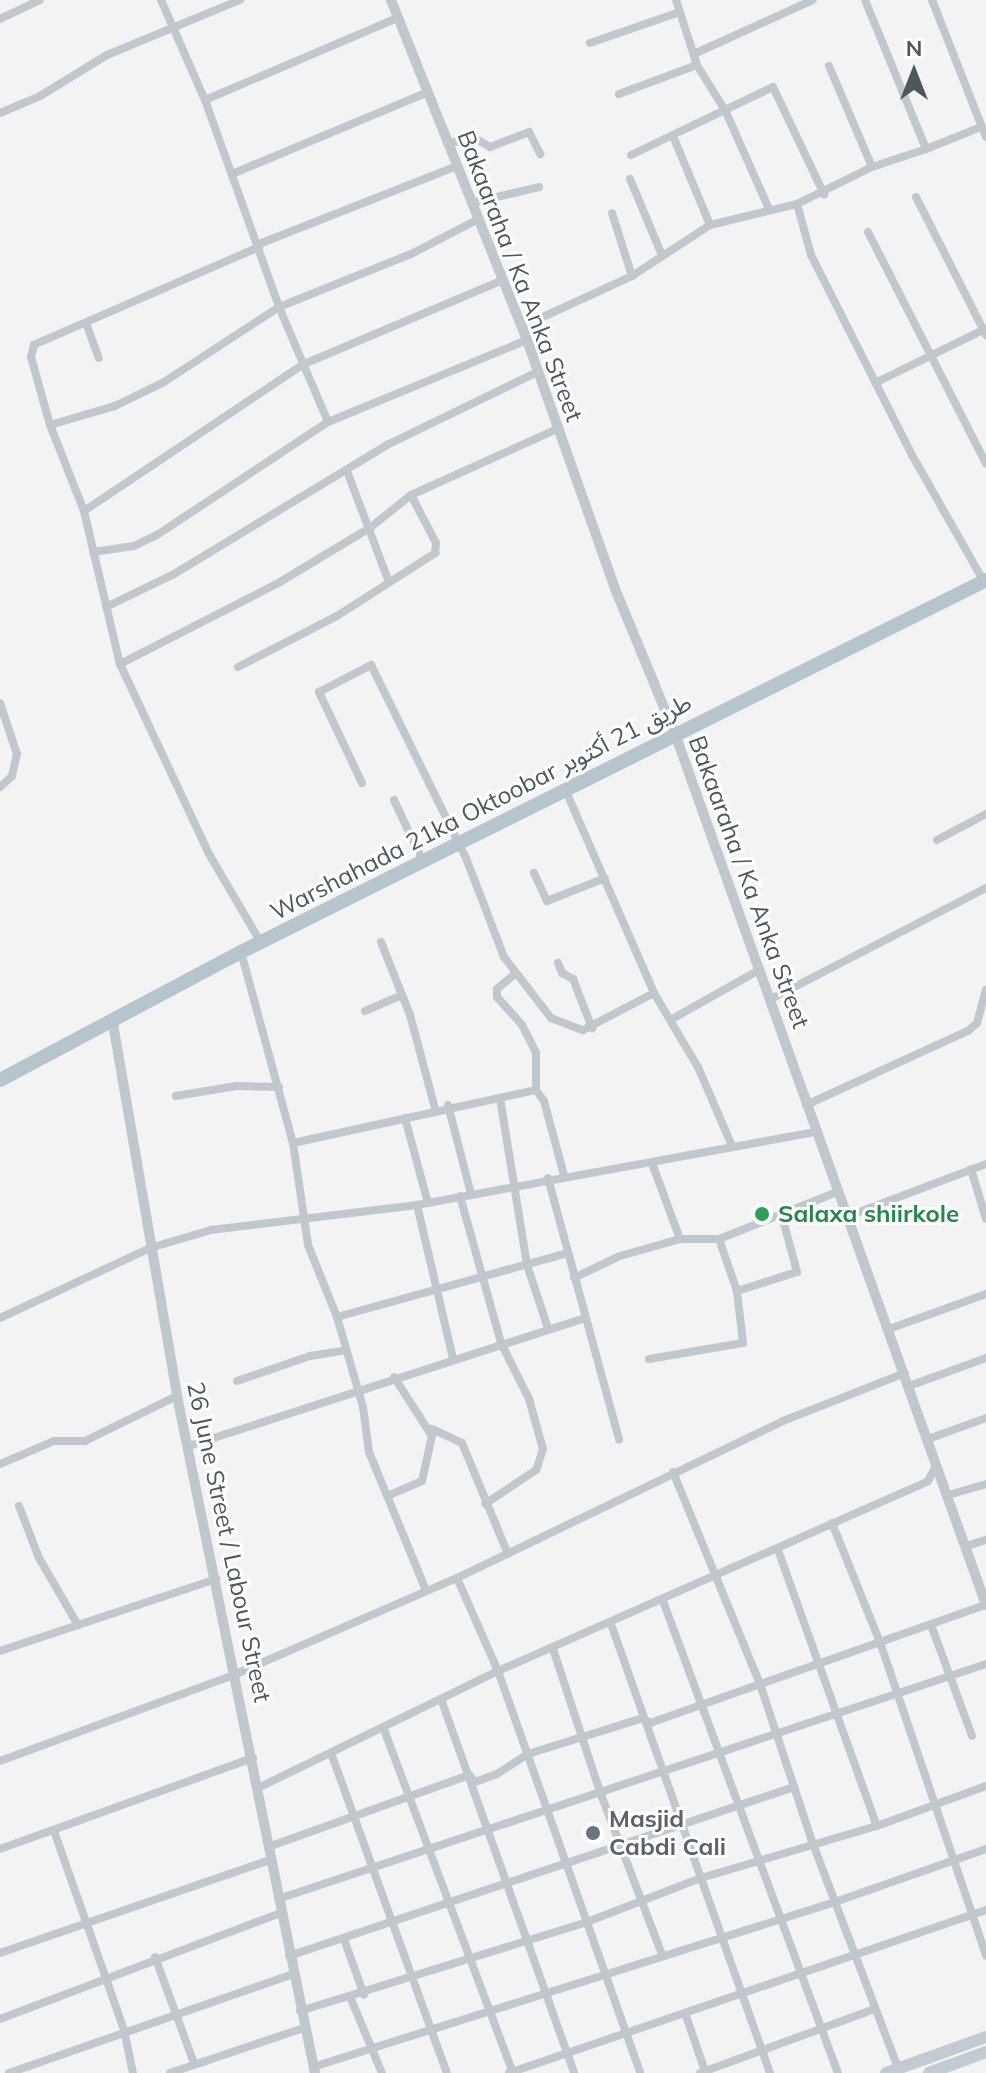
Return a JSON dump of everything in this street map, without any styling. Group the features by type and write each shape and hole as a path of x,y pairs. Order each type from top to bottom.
{"main road":[{"name":"Warshahada 21ka Oktoobar طريق 21 أكتوبر","path":"0,1080 241,952 460,845 675,734 985,583"},
{"path":"886,2073 900,2071 986,2037"},
{"path":"929,2073 986,2052"}],"street":[{"path":"0,19 40,0"},
{"path":"161,0 205,100 279,307 328,422"},
{"path":"0,113 40,96 107,55 240,0"},
{"name":"Bakaaraha / Ka Anka Street","path":"391,0 527,340 557,429 675,734 771,999 814,1132 889,1329 986,1605"},
{"path":"676,0 696,53 697,65 726,112 768,207"},
{"path":"696,53 813,0"},
{"path":"865,0 926,149"},
{"path":"932,0 986,137"},
{"path":"590,43 680,12"},
{"path":"205,100 397,18"},
{"path":"619,94 697,65"},
{"path":"829,66 872,167"},
{"path":"631,155 776,88 824,194"},
{"path":"232,174 428,92"},
{"path":"975,112 986,110"},
{"path":"521,327 632,276 710,225 768,207 797,204 824,194 872,167 981,127"},
{"path":"447,143 476,139 490,147 524,131 532,134 540,154"},
{"path":"673,136 710,225"},
{"path":"261,943 197,831 120,664 84,511 50,425 32,349 259,245 457,166"},
{"path":"630,179 662,255"},
{"path":"471,203 539,187"},
{"path":"875,383 985,331 916,197"},
{"path":"797,204 805,242 875,383 985,583"},
{"path":"612,213 632,276"},
{"path":"50,425 115,406 164,382 279,307 411,254 477,220"},
{"path":"868,232 986,464"},
{"path":"84,511 304,364 503,280"},
{"path":"86,323 99,358"},
{"path":"93,552 134,546 157,535 328,422 527,340"},
{"path":"106,607 174,574 389,444 537,372"},
{"path":"120,664 280,582 371,527 411,495 557,429"},
{"path":"347,471 371,527 389,582"},
{"path":"238,667 337,616 437,549 411,495"},
{"path":"362,783 319,692 371,665 460,845 488,921 516,973 557,1023 592,1028 654,993"},
{"path":"0,703 11,728 15,770 0,787"},
{"path":"0,732 11,728"},
{"path":"565,789 654,993 672,1019 732,1146"},
{"path":"394,800 424,862"},
{"path":"937,840 986,814"},
{"path":"534,873 547,901 605,878"},
{"path":"771,999 986,888"},
{"path":"381,942 402,995 435,1108"},
{"path":"241,952 293,1143 308,1245 337,1317 369,1452 426,1590"},
{"path":"558,963 562,973 573,979 592,1028"},
{"path":"672,1019 759,970"},
{"path":"516,973 496,994 522,1025 536,1053 536,1090 544,1101 564,1175"},
{"path":"806,1105 968,1031 977,1023 986,990"},
{"path":"365,1011 402,995"},
{"name":"26 June Street / Labour Street","path":"112,1018 177,1396 236,1674 270,1860 314,2070"},
{"path":"176,1096 236,1086 279,1087"},
{"path":"293,1143 448,1105 536,1090"},
{"path":"500,1098 527,1265 548,1328"},
{"path":"448,1105 471,1194"},
{"path":"405,1118 428,1203"},
{"path":"0,1318 150,1248 211,1230 304,1216 417,1205 564,1175 652,1163 814,1132"},
{"path":"652,1163 680,1239"},
{"path":"846,1217 986,1164"},
{"path":"971,1169 986,1219"},
{"path":"548,1178 619,1440"},
{"path":"574,1278 620,1256 680,1239 719,1239 837,1192"},
{"path":"460,1196 501,1343 529,1399 543,1449 536,1470 485,1504"},
{"path":"417,1205 453,1359"},
{"path":"737,1291 797,1272 782,1216"},
{"path":"649,1359 743,1343 737,1291 719,1239"},
{"path":"337,1317 481,1280 568,1253"},
{"path":"889,1329 986,1294"},
{"path":"189,1446 356,1388 585,1318"},
{"path":"237,1381 310,1356 346,1350"},
{"path":"909,1386 986,1358"},
{"path":"0,1761 236,1674 457,1578 673,1472 905,1373"},
{"path":"394,1377 414,1412 432,1429 462,1443 508,1554"},
{"path":"0,1464 54,1441 85,1441 177,1396"},
{"path":"928,1439 986,1418"},
{"path":"387,1496 422,1481 432,1429"},
{"path":"258,1788 498,1671 611,1624 928,1481 936,1463"},
{"path":"673,1472 760,1684 813,1844 900,2071"},
{"path":"948,1495 986,1484"},
{"path":"19,1506 39,1558 78,1625"},
{"path":"832,1523 881,1645 933,1804 956,1858 986,1956"},
{"path":"967,1546 986,1540"},
{"path":"778,1550 877,1826"},
{"path":"457,1578 498,1671 640,2073"},
{"path":"0,1651 216,1579"},
{"path":"663,1601 722,1755 799,1976 838,2073"},
{"path":"643,1718 650,1723 702,1702 881,1645 986,1605"},
{"path":"611,1624 770,2073"},
{"path":"931,1625 972,1736"},
{"path":"553,1649 600,1792 662,1954"},
{"path":"278,1899 547,1808 722,1755 986,1664"},
{"path":"441,1699 489,1828 504,1886 574,2073"},
{"path":"469,1775 475,1782 497,1774 528,1754 643,1718"},
{"path":"383,1727 512,2073 986,1910"},
{"path":"331,1753 447,2073"},
{"path":"0,1849 253,1758"},
{"path":"268,1847 356,1819 469,1775"},
{"path":"300,2011 364,1995 411,1977 587,1922 701,1878 877,1826 986,1786"},
{"path":"289,1956 568,1866 794,1787"},
{"path":"54,1831 104,1982 124,2030 133,2073"},
{"path":"314,2070 371,2048 662,1954 835,1902 986,1849"},
{"path":"0,1953 85,1920 270,1860"},
{"path":"0,2019 104,1982 155,1957 281,1913"},
{"path":"344,1939 364,1995"},
{"path":"155,1957 194,2063"},
{"path":"9,2073 177,2011 293,1974"},
{"path":"351,1999 382,2073"},
{"path":"685,2013 703,2072 875,2009"},
{"path":"170,2073 304,2028"}],"place":[{"name":"Salaxa shiirkole","path":"762,1214"},
{"name":"Masjid Cabdi Cali","path":"593,1833"}]}
